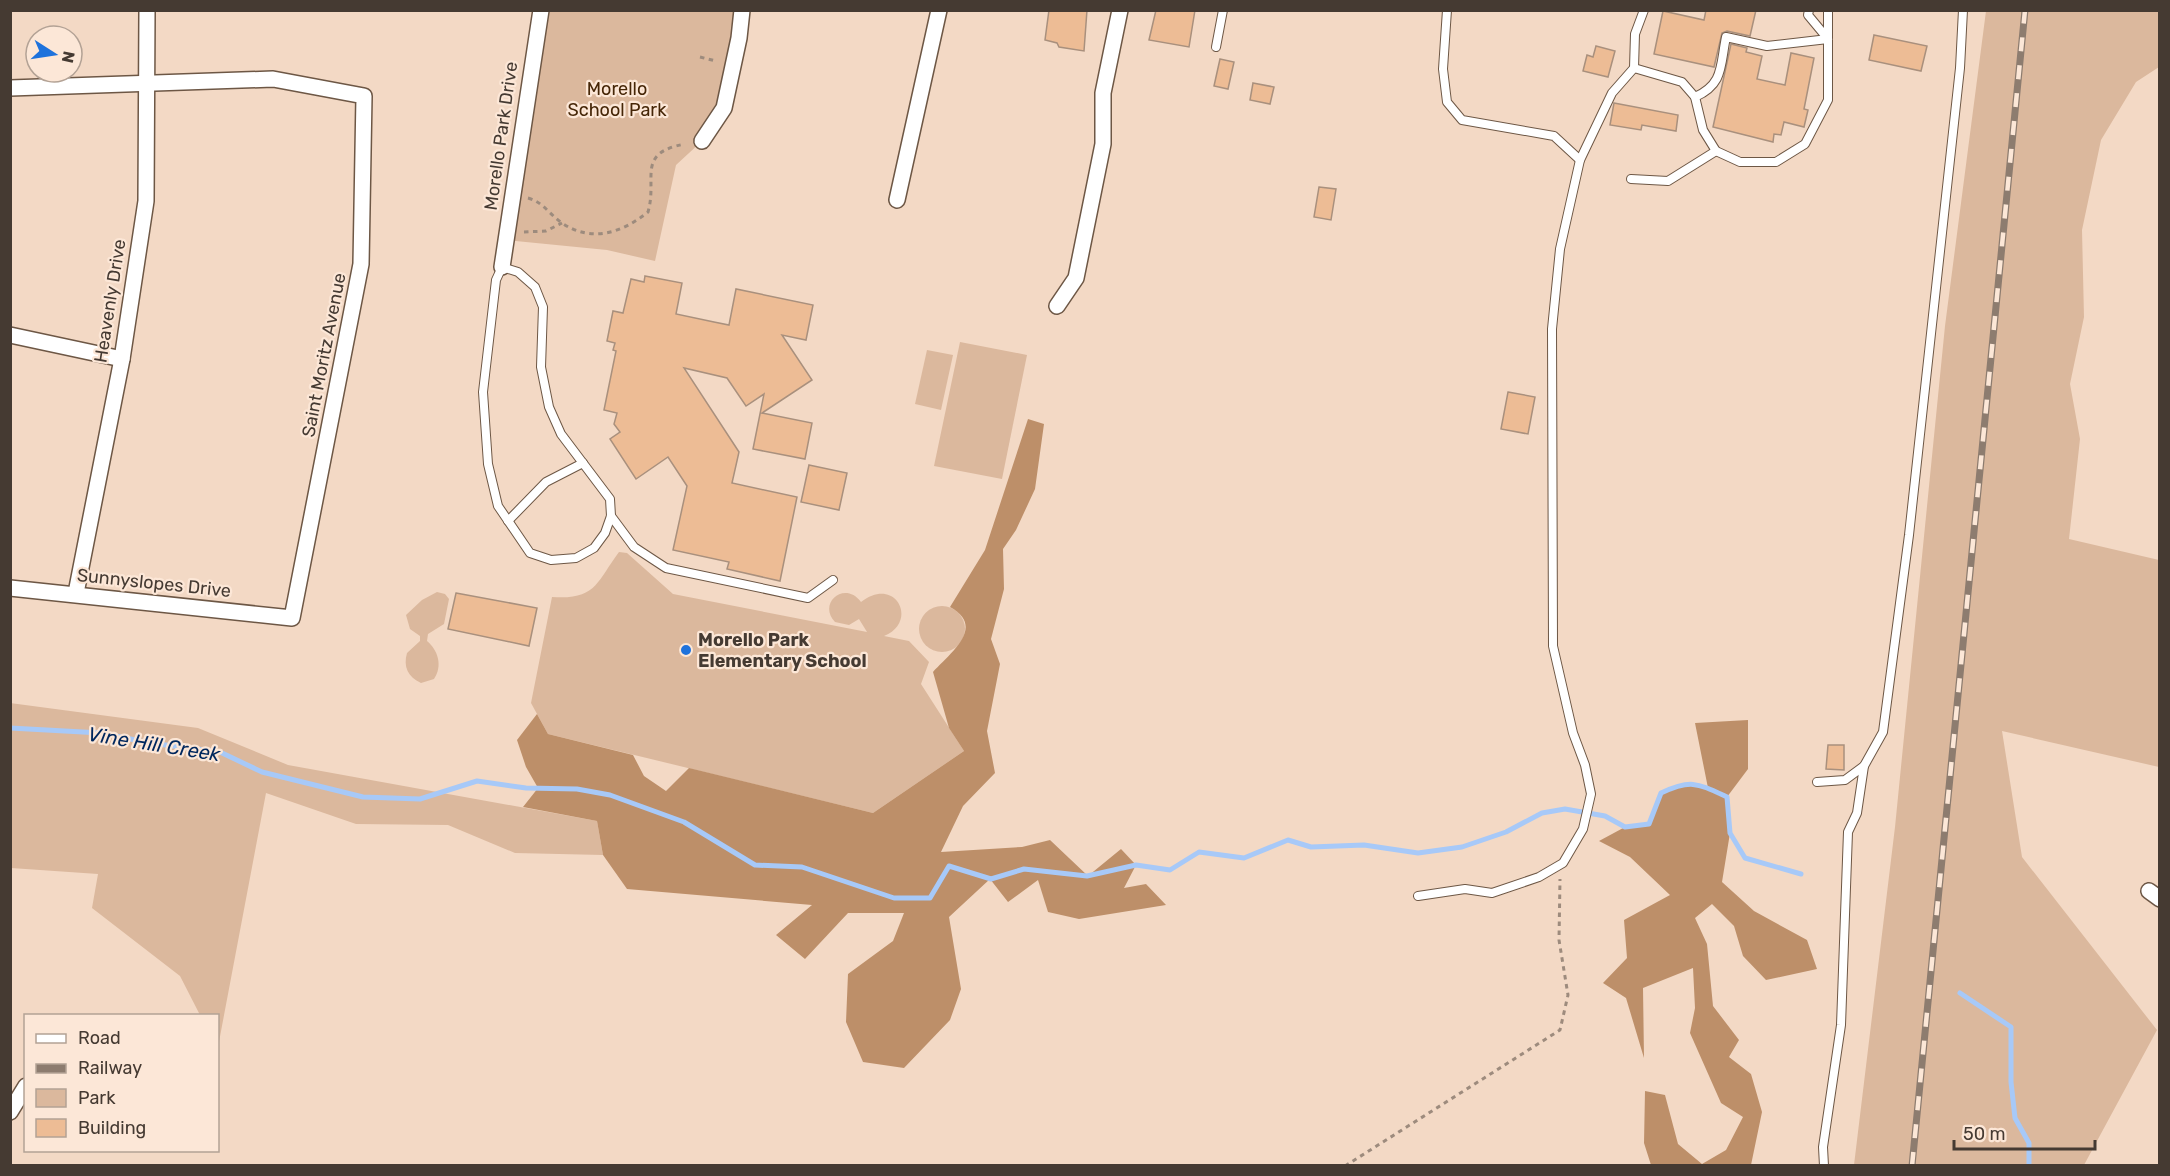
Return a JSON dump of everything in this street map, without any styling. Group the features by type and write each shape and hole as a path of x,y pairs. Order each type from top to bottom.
{"street":[{"name":"Heavenly Drive","path":"76,593 122,359 146,201 147,10"},
{"name":"Morello Park Drive","path":"502,267 541,10"},
{"path":"702,141 724,108 739,38 742,10"},
{"path":"897,200 939,10"},
{"path":"1057,306 1076,278 1103,144 1103,93 1120,10"},
{"name":"Saint Moritz Avenue","path":"147,84 273,79 364,96 361,264 292,618"},
{"path":"10,88 147,84"},
{"path":"10,335 122,359"},
{"name":"Sunnyslopes Drive","path":"10,588 76,593 292,618"},
{"path":"10,1112 24,1089"}],"lane":[{"path":"1216,47 1223,10"},
{"path":"1447,10 1443,69 1447,102 1462,120 1554,136 1580,160"},
{"path":"1418,896 1465,889 1492,893 1539,877 1560,865 1583,829 1591,794 1585,765 1572,733 1553,646 1552,329 1560,249 1580,160 1612,93 1634,68 1635,34 1644,10"},
{"path":"1809,10 1808,15 1828,39"},
{"path":"1634,68 1682,82 1695,97 1703,130 1716,151 1740,162 1776,162 1805,144 1828,100 1828,10"},
{"path":"1824,1166 1823,1147 1841,1025 1848,832 1857,813 1864,766 1883,732 1892,673 1960,68 1963,10"},
{"path":"1695,97 1711,90 1717,78 1726,37 1767,46 1828,39"},
{"path":"1631,179 1668,181 1716,151"},
{"path":"502,267 518,272 535,287 543,307 541,367 549,407 561,434 583,464 610,499 611,516 605,533 594,548 576,558 551,560 530,553 498,506 488,464 483,392 496,280 502,267"},
{"path":"508,521 546,482 583,464"},
{"path":"611,516 634,547 666,568 808,598 833,580"},
{"path":"1817,782 1845,780 1864,766"}],"path":[{"path":"513,195 537,201 562,223 583,233 600,236 639,219 648,212 649,176 657,154 666,147 702,141"},
{"path":"508,228 537,232 546,231 562,223"},
{"path":"1345,1166 1560,1030 1568,995 1559,940 1560,865"}],"green space":[{"name":"Morello School Park","path":"541,11 742,11 724,108 702,141 676,165 655,261 607,250 506,240"},
{"path":"1986,11 2159,11 2159,67 2136,82 2101,140 2082,230 2084,317 2070,384 2080,439 2069,539 2159,560 2159,767 2002,731 2022,857 2157,1030 2084,1165 1854,1165 1895,827 1945,326"},
{"path":"960,342 1027,355 1002,479 934,466"},
{"path":"927,350 953,355 941,410 915,404"},
{"path":"619,552 627,553 673,594 867,632 859,619 849,625 835,622 830,615 831,602 835,597 848,593 861,602 873,595 884,594 893,597 899,604 900,621 884,636 909,641 929,662 921,684 964,751 873,813 548,734 531,703 552,597 578,596 586,592 599,581"},
{"path":"437,592 445,594 449,599 444,624 428,634 427,641 434,649 439,664 434,679 421,683 410,675 406,667 407,653 420,641 420,636 410,629 406,615 422,600"},
{"path":"942,606 958,613 965,629 958,645 942,652 926,645 919,629 926,613"},
{"path":"10,703 198,728 288,765 597,821 603,855 515,853 448,825 356,824 266,793 219,1042 219,1014 199,1014 180,976 92,908 98,874 11,868"}],"shaded area":[{"path":"1028,419 1044,424 1035,489 1016,530 1003,549 1004,589 991,639 1000,664 987,731 995,773 963,806 941,852 1022,847 1050,840 1088,876 1121,849 1136,865 1124,888 1146,884 1166,905 1079,919 1048,912 1038,880 1008,902 990,879 949,917 961,989 950,1020 904,1068 863,1062 846,1022 848,974 893,941 904,913 848,913 805,959 776,935 812,905 627,889 603,855 597,821 523,807 538,788 526,767 517,740 537,714 548,734 633,755 644,776 666,791 689,768 873,813 964,751 949,728 933,672 955,649 965,632 965,623 961,615 950,607 985,550"},
{"path":"1748,720 1748,769 1727,797 1730,833 1722,882 1754,911 1807,940 1817,969 1766,980 1743,956 1734,926 1712,904 1695,918 1707,944 1713,1006 1739,1040 1729,1057 1751,1074 1762,1112 1751,1165 1651,1165 1644,1143 1645,1091 1665,1095 1678,1144 1702,1164 1726,1150 1743,1117 1721,1103 1690,1033 1695,1008 1693,968 1643,988 1644,1058 1626,998 1603,983 1627,958 1624,920 1670,895 1630,857 1599,841 1625,827 1649,824 1661,793 1683,783 1708,788 1695,723"}],"building":[{"path":"1049,10 1087,10 1084,51 1059,47 1057,43 1045,40"},
{"path":"1156,10 1195,10 1189,47 1149,40"},
{"path":"1706,10 1756,10 1750,36 1727,31 1722,33 1714,67 1654,54 1663,11 1704,20"},
{"path":"1874,35 1927,46 1921,71 1869,60"},
{"path":"1731,44 1747,48 1746,52 1762,56 1757,79 1785,85 1791,53 1814,58 1804,109 1808,110 1804,127 1784,122 1781,135 1774,134 1773,142 1713,127"},
{"path":"1596,46 1615,51 1608,77 1583,71 1587,55 1593,57"},
{"path":"1220,59 1234,62 1228,89 1214,86"},
{"path":"1253,83 1274,87 1270,104 1250,100"},
{"path":"1614,103 1678,115 1676,131 1642,125 1641,130 1610,125"},
{"path":"1319,187 1336,189 1331,220 1314,217"},
{"path":"645,276 682,283 676,314 729,325 736,289 813,305 806,340 782,335 812,380 762,413 812,423 805,459 753,449 764,394 746,406 727,378 684,368 739,452 732,483 797,497 780,581 727,569 729,562 673,550 687,486 668,457 636,479 610,439 620,432 614,424 617,413 604,410 616,351 613,350 615,343 607,341 613,311 623,313 631,279 644,282"},
{"path":"1508,392 1535,397 1528,434 1501,429"},
{"path":"809,465 847,473 839,510 801,502"},
{"path":"456,593 537,608 529,646 448,629"},
{"path":"1828,745 1844,745 1844,770 1826,769"}],"waterway":[{"name":"Vine Hill Creek","path":"10,728 101,733 150,743 220,752 262,772 363,797 420,799 477,781 526,788 577,789 610,795 684,822 755,865 802,867 894,898 930,898 949,866 991,879 1024,869 1087,876 1136,865 1170,870 1199,852 1244,858 1288,840 1311,847 1364,845 1418,853 1462,847 1506,832 1542,813 1565,809 1605,816 1625,827 1649,824 1661,793 1687,784 1701,786 1727,797 1730,833 1745,858 1801,874"},
{"path":"1960,993 2011,1027 2011,1082 2015,1118 2029,1143 2029,1166"}],"railway":[{"path":"1912,1166 2025,10"}],"place":[{"name":"Morello Park Elementary School","path":"686,650"}]}
